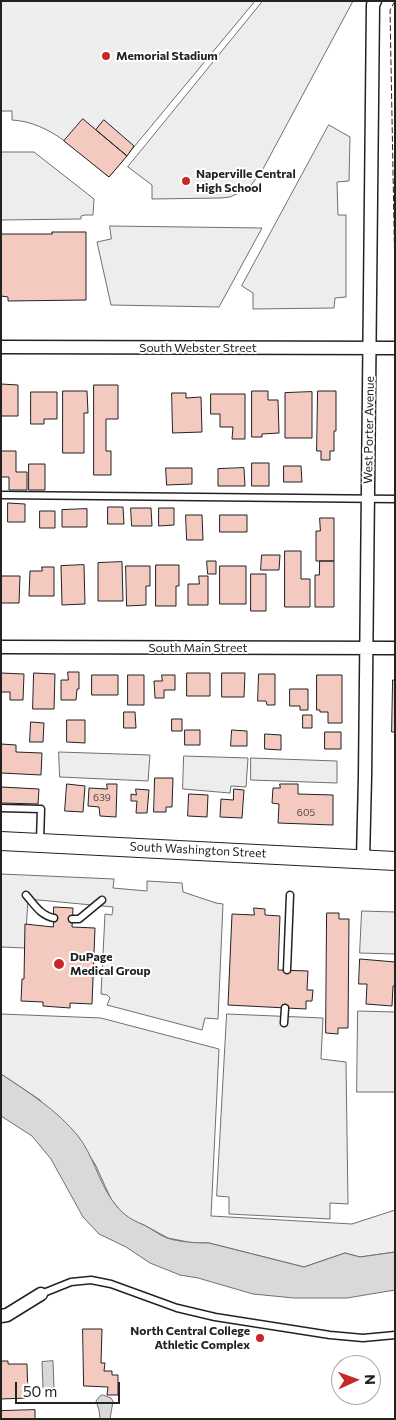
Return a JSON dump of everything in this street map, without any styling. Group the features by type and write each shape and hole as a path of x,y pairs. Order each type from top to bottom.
{"main road":[{"name":"South Washington Street","path":"1,841 395,861"}],"street":[{"name":"West Porter Avenue","path":"363,859 373,5 375,1"},
{"name":"South Webster Street","path":"1,346 395,348"},
{"name":"South Main Street","path":"1,647 395,648"},
{"path":"1,1316 6,1315 41,1294"}],"lane":[{"path":"1,495 395,499"},
{"path":"1,808 41,809 40,843"},
{"path":"26,895 46,917 54,918"},
{"path":"287,970 290,895"},
{"path":"72,919 79,919 102,900"},
{"path":"284,1023 285,1008"},
{"path":"41,1294 71,1282 91,1280 111,1284 177,1308 215,1317 330,1335 363,1338 395,1335"}],"shaded area":[{"name":"Memorial Stadium","path":"1,1 255,1 109,177 76,149 52,133 26,122 12,120 12,111 1,111"},
{"path":"263,1 353,1 263,169 249,188 230,197 152,199 152,185 128,167"},
{"path":"329,125 350,137 349,181 337,182 338,215 346,215 346,297 335,298 334,308 253,309 253,293 242,286"},
{"path":"1,152 34,152 94,199 93,215 81,216 81,219 1,220"},
{"path":"110,226 262,228 219,307 111,305 97,242 111,239"},
{"path":"59,752 150,755 148,781 60,777"},
{"path":"184,756 248,758 246,787 231,786 230,793 183,789"},
{"path":"251,758 337,761 337,783 251,780"},
{"path":"1,874 114,879 113,888 147,891 147,881 182,883 183,892 223,904 218,1019 205,1018 202,1030 107,1005 110,998 107,995 101,994 105,914 112,915 113,907 28,899 25,948 1,947"},
{"path":"362,911 395,912 395,954 360,953"},
{"path":"358,1011 395,1012 395,1092 357,1092"},
{"path":"1,1014 101,1018 219,1049 211,1216 352,1224 395,1210 395,1252 360,1257 345,1253 304,1267 209,1243 193,1243 168,1238 144,1225 132,1221 122,1213 111,1199 95,1164 87,1152 40,1100 1,1074"},
{"path":"227,1014 323,1018 321,1059 346,1062 348,1204 330,1203 330,1219 229,1214 229,1197 217,1196"},
{"path":"1,1074 42,1102 78,1136 92,1159 112,1200 122,1212 164,1237 188,1242 209,1243 304,1267 345,1253 360,1257 395,1252 395,1290 347,1298 294,1298 253,1294 198,1278 180,1275 150,1263 126,1247 99,1234 83,1217 51,1159 32,1136 1,1116"},
{"path":"53,1361 54,1388 43,1388 42,1362"},
{"path":"103,1395 111,1398 113,1401 110,1419 100,1419 96,1401"}],"building":[{"path":"83,119 127,156 109,177 64,141"},
{"path":"104,120 134,146 127,156 96,130"},
{"path":"52,232 86,232 86,300 8,301 8,297 1,296 1,234 52,234"},
{"path":"1,384 18,385 18,416 1,416"},
{"path":"94,385 118,385 118,419 106,419 106,451 111,451 111,475 94,475"},
{"path":"63,391 87,391 88,413 84,413 84,453 63,453"},
{"path":"252,391 268,391 268,400 278,400 279,433 262,434 262,437 252,437"},
{"path":"318,391 336,391 336,431 334,431 334,451 330,451 330,460 321,460 321,451 317,451"},
{"path":"31,392 57,392 57,419 44,419 44,424 31,424"},
{"path":"312,392 312,438 285,438 285,393"},
{"path":"172,393 186,393 186,398 201,397 202,432 173,433"},
{"path":"211,394 245,394 245,439 232,439 233,427 220,427 220,414 211,414"},
{"path":"1,451 16,451 16,472 27,472 27,490 9,490 9,477 1,477"},
{"path":"252,463 269,463 269,486 252,486"},
{"path":"29,464 45,464 45,490 29,490"},
{"path":"284,466 301,466 302,482 284,482"},
{"path":"166,468 192,468 192,484 167,485"},
{"path":"244,468 245,486 218,486 218,469"},
{"path":"8,503 25,504 25,522 8,522"},
{"path":"108,507 123,507 124,524 108,524"},
{"path":"131,508 151,508 152,526 132,526"},
{"path":"159,508 174,508 174,525 159,526"},
{"path":"87,509 87,527 62,527 62,510"},
{"path":"40,511 55,511 55,528 40,528"},
{"path":"186,515 202,515 203,540 187,540"},
{"path":"220,515 247,515 247,532 220,532"},
{"path":"320,518 334,518 334,561 316,561 316,531 320,531"},
{"path":"285,551 301,551 301,579 310,579 310,607 285,607"},
{"path":"262,555 280,555 279,570 261,570"},
{"path":"207,561 216,561 216,574 208,574"},
{"path":"320,561 334,561 334,607 315,607 315,575 319,575"},
{"path":"122,562 123,601 98,601 98,563"},
{"path":"84,565 85,604 62,605 61,566"},
{"path":"156,565 179,565 179,586 176,586 176,606 156,606"},
{"path":"126,566 150,566 150,586 146,586 146,605 127,606"},
{"path":"220,566 246,566 246,604 220,604"},
{"path":"42,567 54,567 54,596 29,596 30,571 42,571"},
{"path":"251,574 266,574 266,611 251,611"},
{"path":"1,576 20,576 19,603 1,603"},
{"path":"199,576 208,576 208,605 188,605 188,584 199,584"},
{"path":"68,672 79,672 79,689 77,689 76,700 61,700 61,680 68,680"},
{"path":"1,673 24,674 23,700 10,700 10,692 1,692"},
{"path":"34,673 55,674 54,709 33,709"},
{"path":"187,673 210,673 210,696 187,696"},
{"path":"222,673 245,673 244,697 222,697"},
{"path":"259,674 275,674 275,705 267,705 266,701 258,701"},
{"path":"92,675 118,675 118,695 92,695"},
{"path":"128,675 144,675 144,705 128,705"},
{"path":"162,675 175,675 175,690 164,690 164,698 155,698 154,681 162,681"},
{"path":"317,675 342,675 342,723 328,723 328,712 317,710"},
{"path":"393,680 395,680 395,732 392,732"},
{"path":"290,689 308,689 308,710 300,710 300,706 290,706"},
{"path":"124,712 135,712 136,728 124,728"},
{"path":"303,715 312,715 312,728 303,728"},
{"path":"172,719 182,719 182,731 172,731"},
{"path":"67,720 85,720 85,743 67,742"},
{"path":"31,722 44,723 43,742 30,742"},
{"path":"185,730 200,730 200,745 185,745"},
{"path":"232,730 247,731 247,746 231,746"},
{"path":"325,732 341,732 341,749 325,749"},
{"path":"265,734 281,735 281,750 265,749"},
{"path":"1,744 16,745 16,752 42,753 41,775 1,773"},
{"path":"155,778 173,778 172,807 166,807 166,812 154,812"},
{"path":"67,784 85,786 83,812 65,811"},
{"path":"107,784 117,784 116,817 100,816 99,807 88,806 89,788 107,789"},
{"path":"280,784 298,784 298,794 333,795 333,825 278,823 279,804 272,803 273,788 280,788"},
{"path":"1,787 39,789 38,804 1,803"},
{"path":"136,789 149,790 147,813 136,813 137,801 131,801 131,794 136,795"},
{"path":"234,789 244,790 242,818 220,817 221,799 233,800"},
{"path":"189,794 208,795 207,817 188,816"},
{"name":"DuPage Medical Group","path":"54,907 73,908 72,927 95,928 92,1004 70,1003 70,1008 43,1006 43,1002 21,1001 22,979 24,979 25,924 53,927"},
{"path":"254,908 265,909 265,915 280,916 278,970 308,971 307,990 313,990 312,1001 306,1001 306,1009 228,1005 232,914 254,915"},
{"path":"327,913 339,913 339,919 349,919 348,1028 338,1028 338,1034 326,1033"},
{"path":"360,959 395,962 395,986 393,986 392,1006 366,1004 367,984 359,984"},
{"path":"83,1329 102,1329 101,1363 105,1363 104,1371 112,1371 112,1375 118,1375 118,1395 107,1395 108,1387 84,1386"},
{"path":"1,1361 8,1361 8,1364 27,1364 28,1398 1,1399"},
{"path":"35,1410 35,1419 1,1419 1,1411"}],"fence":[{"path":"395,1 390,10 395,278"}],"place":[{"name":"Memorial Stadium","path":"106,56"},
{"name":"Naperville Central High School","path":"186,181"},
{"name":"DuPage Medical Group","path":"59,964"},
{"name":"North Central College Athletic Complex","path":"260,1338"}]}
